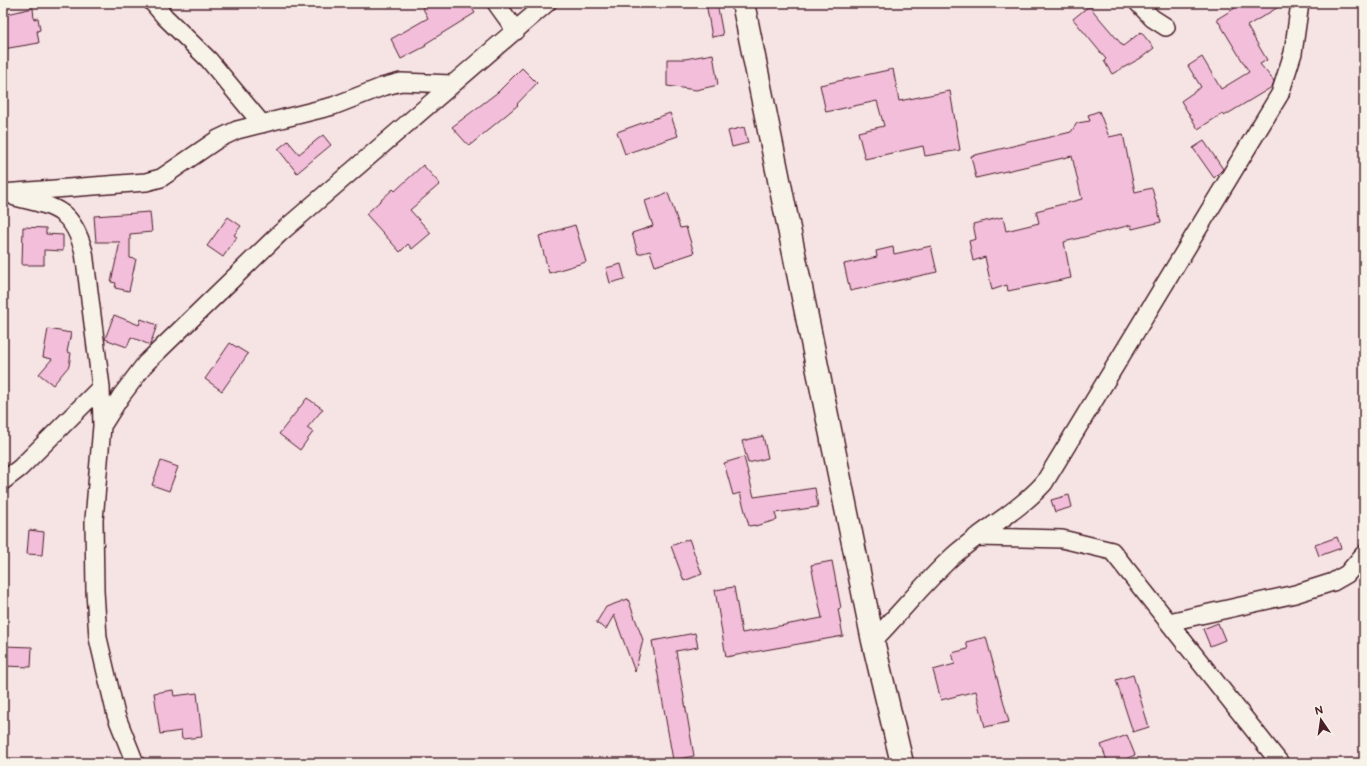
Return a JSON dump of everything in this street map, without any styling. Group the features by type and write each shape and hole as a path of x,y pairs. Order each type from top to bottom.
{"street":[{"path":"153,3 165,18 208,60 262,124"},
{"path":"496,3 516,31"},
{"path":"102,426 121,396 146,363 279,234 547,3"},
{"path":"743,3 873,641 902,763"},
{"path":"1138,3 1152,18 1166,27"},
{"path":"873,641 952,557 976,537 1034,494 1044,483 1280,94 1293,54 1300,3"},
{"path":"3,193 146,182 161,178 218,139 238,130 333,106 382,87 401,82 452,84"},
{"path":"3,193 54,207 69,219 79,233 84,252 102,387 102,426 94,520 95,591 98,638 116,715 135,763"},
{"path":"3,481 20,468 102,387"},
{"path":"976,537 1062,539 1112,551 1280,763"},
{"path":"1169,622 1296,594 1333,582 1347,574 1364,554"}],"building":[{"path":"420,3 469,3 475,13 425,44 426,46 401,59 391,39 428,18"},
{"path":"706,3 717,3 723,35 712,37"},
{"path":"1232,3 1285,3 1247,26 1267,60 1260,64 1274,81 1272,87 1224,116 1222,114 1198,129 1181,101 1201,87 1188,66 1202,57 1221,89 1249,72 1217,19 1235,8"},
{"path":"1089,6 1123,46 1141,32 1154,48 1141,58 1112,74 1104,61 1106,59 1073,19"},
{"path":"33,8 34,19 38,18 40,30 37,31 39,43 3,49 3,15"},
{"path":"713,54 718,85 696,90 667,86 667,59 685,59"},
{"path":"522,68 537,83 517,104 518,105 469,146 452,127 498,92"},
{"path":"893,69 899,101 950,91 960,150 925,156 923,146 865,159 858,132 884,126 877,101 826,112 820,85"},
{"path":"1099,111 1109,137 1123,134 1135,192 1152,188 1161,222 1132,229 1131,225 1064,242 1071,278 1008,291 1007,285 992,290 985,257 973,261 969,241 976,239 973,224 1003,217 1006,231 1039,223 1036,211 1082,199 1072,156 976,178 971,156 1071,132 1077,123 1090,121 1088,115"},
{"path":"670,113 678,136 625,154 617,132"},
{"path":"744,127 748,143 732,147 728,131"},
{"path":"323,135 331,145 297,173 278,149 288,141 299,154"},
{"path":"1204,141 1223,169 1214,178 1193,148"},
{"path":"423,165 440,184 410,210 431,233 412,249 408,244 400,252 366,214 393,189 395,191"},
{"path":"668,193 680,228 686,227 694,253 655,266 650,251 638,254 632,233 653,226 645,201"},
{"path":"150,212 152,232 130,234 130,258 136,259 129,291 115,288 116,283 111,282 120,242 96,242 94,216"},
{"path":"228,217 241,226 234,235 237,237 223,257 207,246"},
{"path":"575,225 586,262 549,273 539,236"},
{"path":"23,227 46,228 46,234 63,235 63,251 44,250 44,265 22,265"},
{"path":"931,246 937,272 850,291 844,264 877,257 876,251 893,247 894,254"},
{"path":"621,264 625,279 610,283 606,268"},
{"path":"114,315 139,325 141,319 157,325 150,345 131,337 127,347 105,339"},
{"path":"48,329 71,333 67,352 71,353 69,366 53,385 39,374 52,359 43,357"},
{"path":"230,343 248,354 222,391 205,379"},
{"path":"307,398 323,409 307,428 313,432 300,450 279,434"},
{"path":"763,436 768,458 748,463 742,441"},
{"path":"744,457 754,497 815,488 818,507 775,513 777,520 755,526 749,526 740,493 733,495 724,463"},
{"path":"161,461 178,467 169,491 152,485"},
{"path":"1069,495 1072,507 1055,512 1051,500"},
{"path":"29,530 44,532 42,555 27,554"},
{"path":"1337,537 1341,548 1319,556 1315,545"},
{"path":"689,539 702,574 684,581 671,546"},
{"path":"832,561 841,608 838,609 843,636 726,657 715,590 734,587 742,633 822,618 811,565"},
{"path":"628,599 643,640 635,672 614,615 606,629 596,623 606,607"},
{"path":"1218,623 1225,640 1210,646 1203,629"},
{"path":"695,633 698,647 676,651 694,756 673,760 652,641"},
{"path":"986,637 1009,722 985,727 976,691 941,700 933,670 955,664 952,653 968,649 966,642"},
{"path":"3,646 32,647 31,667 3,666"},
{"path":"1133,675 1149,727 1133,732 1116,680"},
{"path":"173,690 174,696 197,693 202,737 182,739 181,731 160,734 154,693"},
{"path":"1127,735 1135,755 1116,763 1108,763 1101,745"}]}
